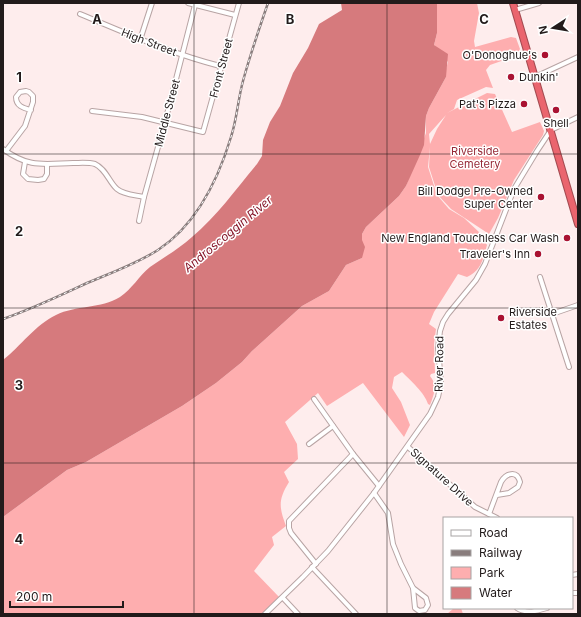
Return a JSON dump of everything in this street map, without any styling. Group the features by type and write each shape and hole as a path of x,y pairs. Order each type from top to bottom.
{"highway":[{"path":"513,3 578,224"}],"street":[{"path":"140,40 152,3"},
{"path":"188,3 235,15"},
{"name":"Front Street","path":"165,122 203,132 238,3"},
{"path":"515,10 539,3"},
{"name":"Middle Street","path":"139,221 195,5"},
{"name":"High Street","path":"80,14 140,40 182,55 220,66"},
{"path":"535,77 578,57"},
{"path":"30,110 21,107 17,103 16,97 20,92 29,92 33,96 33,102 25,126 5,150 25,162 47,164 93,164 100,167 117,189 144,197"},
{"path":"92,111 142,117 165,122"},
{"path":"550,130 578,117"},
{"name":"River Road","path":"265,614 314,566 374,493 430,414 438,397 441,383 439,339 443,322 453,307 476,280 485,264 514,189 550,130"},
{"path":"25,162 23,171 25,178 38,180 42,180 46,176 47,164"},
{"path":"540,277 569,367"},
{"path":"552,314 578,306"},
{"path":"314,399 353,454 379,486"},
{"path":"309,444 333,426"},
{"name":"Signature Drive","path":"408,447 475,507 495,517"},
{"path":"353,454 289,521 289,528 314,566 356,614"},
{"path":"489,514 501,482 506,476 512,474 516,475 520,482 518,487 509,493 497,495"},
{"path":"374,493 388,513 393,544 413,588 415,608 419,611 425,610 428,605 426,598 413,588"},
{"path":"283,598 298,614"},
{"path":"518,609 530,612 543,609"}],"green space":[{"name":"Riverside Cemetery","path":"437,3 477,3 479,13 474,41 475,47 511,37 516,38 520,49 516,56 490,65 486,70 493,88 486,87 457,100 454,109 447,113 487,93 495,94 512,132 540,122 544,131 543,135 514,180 498,218 489,234 451,209 438,195 429,167 430,147 428,167 437,195 449,209 464,218 479,232 487,245 483,260 478,268 467,277 458,274 434,312 429,324 436,329 434,344 435,373 431,374 430,376 435,387 430,405 421,391 402,372 394,377 392,388 401,402 410,425 404,437 363,383 327,406 318,393 285,422 297,444 298,459 284,472 289,482 281,499 282,514 286,526 272,537 274,545 254,571 280,598 262,614 3,614 3,517 67,470 86,462 182,406 216,383 242,362 252,351 302,306 329,291 346,265 362,258 362,234 366,227 399,196 406,186 426,133 426,116 446,77 448,62 434,45 437,33","holes":["446,115 430,144 429,134"]},
{"path":"453,609 461,609 463,614 447,614"}],"water":[{"name":"Androscoggin River","path":"341,3 437,3 437,33 434,45 448,54 446,77 426,116 424,145 420,155 406,186 399,196 366,227 362,234 362,240 365,247 362,258 346,265 329,291 302,306 252,351 242,362 216,383 182,406 86,462 67,470 3,517 3,360 48,319 64,312 113,301 120,297 150,267 182,245 210,220 234,193 262,156 263,140 270,122 280,106 293,73 308,48 319,24 342,10"}],"railway":[{"path":"3,319 35,307 141,260 172,240 184,228 204,200 226,153 233,130 241,88 268,3"}],"place":[{"name":"O'Donoghue's","path":"545,55"},
{"name":"Dunkin'","path":"511,77"},
{"name":"Pat's Pizza","path":"524,104"},
{"name":"Shell","path":"556,110"},
{"name":"Bill Dodge Pre-Owned Super Center","path":"541,197"},
{"name":"New England Touchless Car Wash","path":"567,238"},
{"name":"Traveler's Inn","path":"538,254"},
{"name":"Riverside Estates","path":"501,318"}]}
